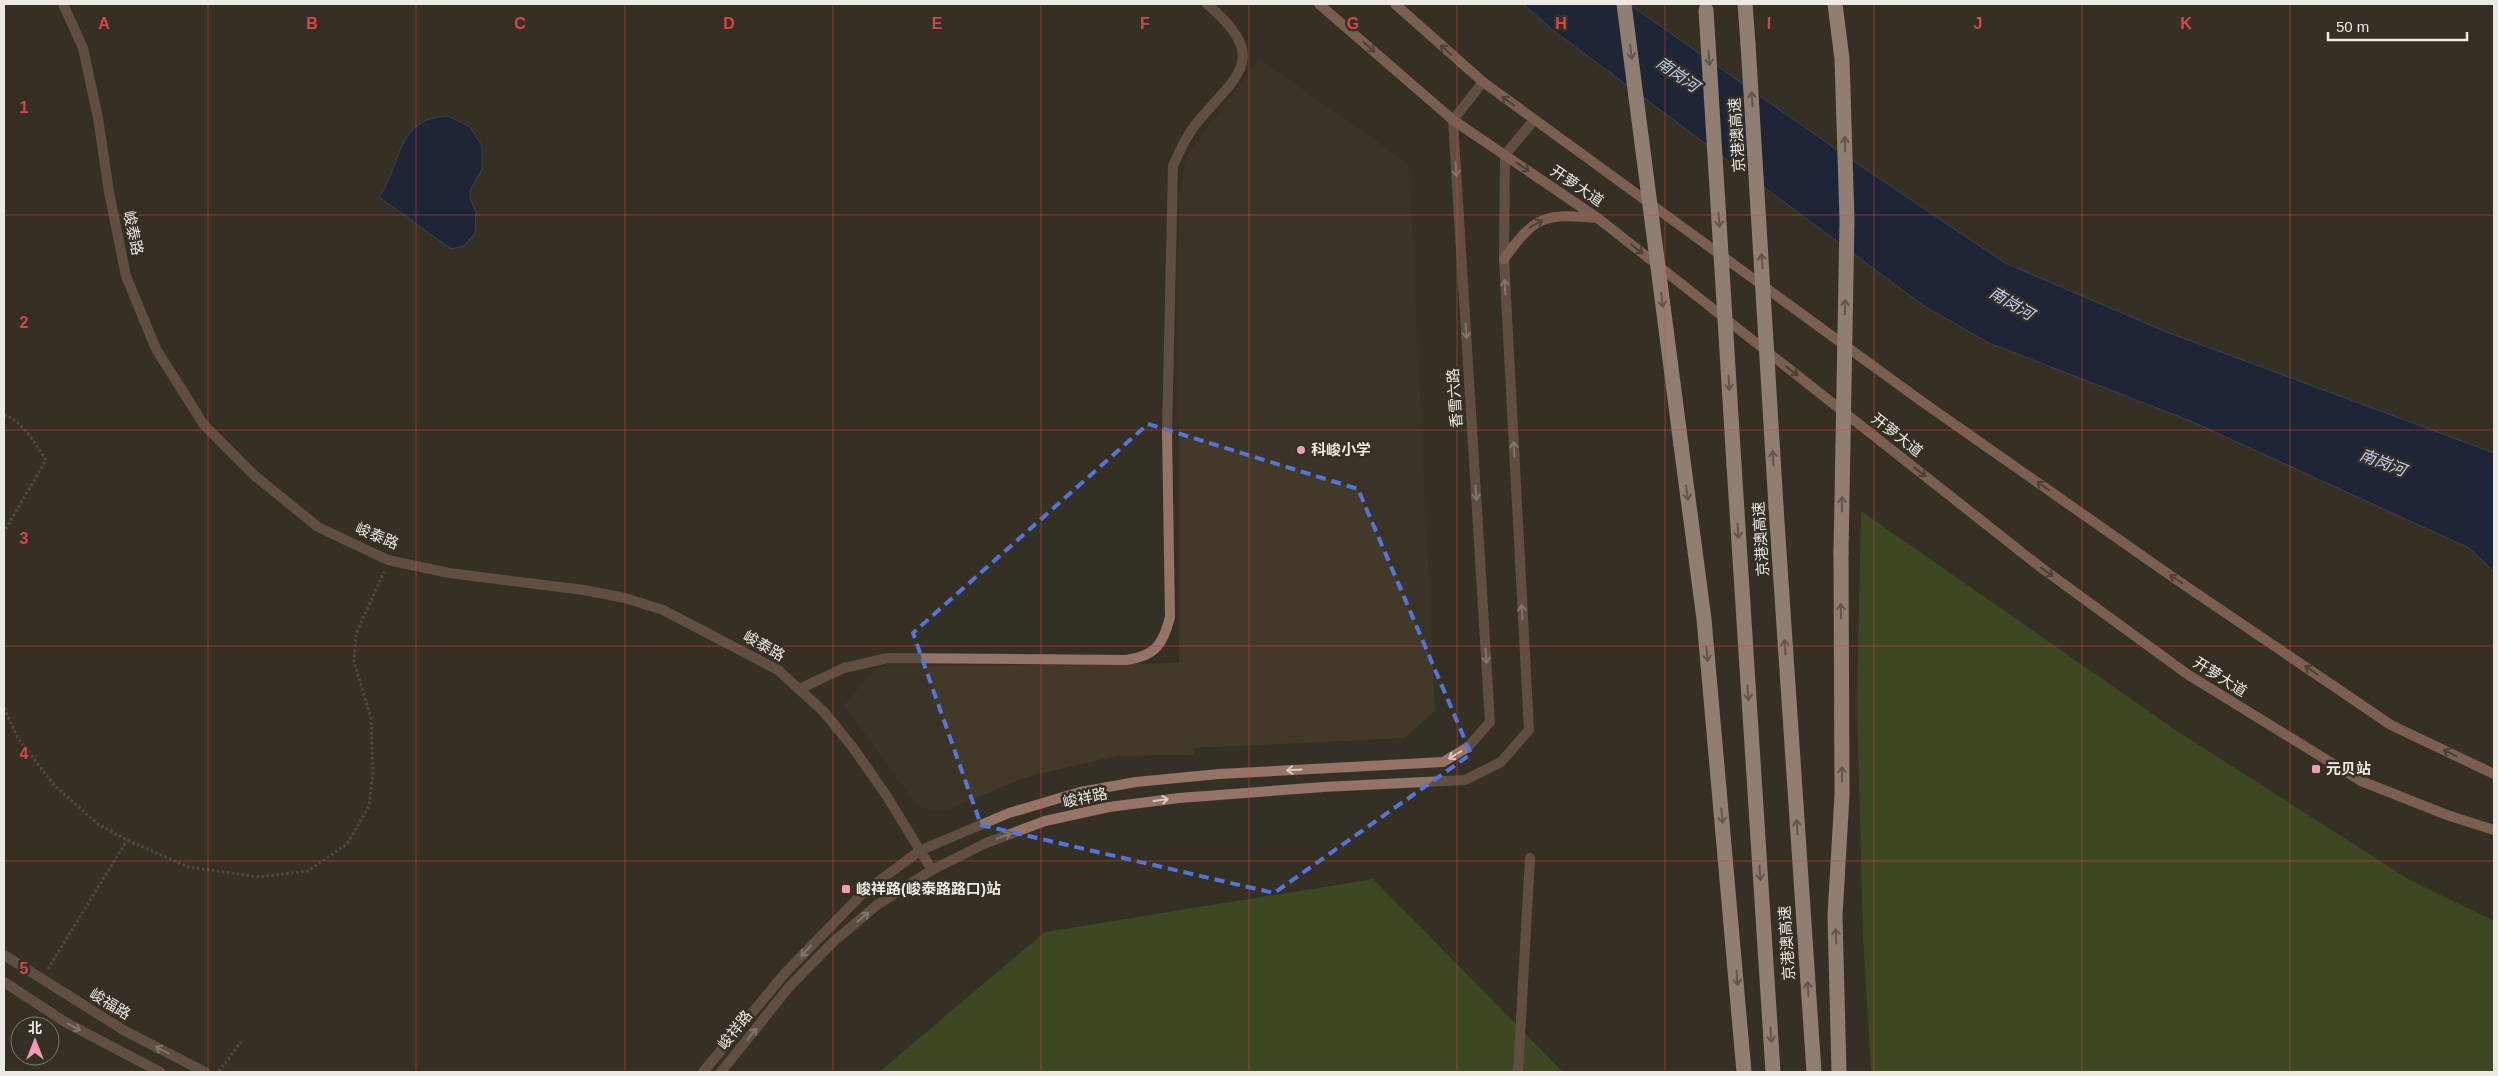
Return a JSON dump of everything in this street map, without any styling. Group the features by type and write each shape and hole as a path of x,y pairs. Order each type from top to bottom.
{"highway":[{"path":"1624,4 1705,629 1744,1072"},
{"name":"京港澳高速","path":"1745,4 1814,1072"},
{"path":"1835,4 1843,77 1846,220 1841,553 1842,795 1835,916 1839,1072"},
{"name":"京港澳高速","path":"1705,7 1773,1072"}],"main road":[{"name":"开萝大道","path":"1319,4 1453,120 1599,219 2040,566 2187,674 2361,781 2448,815 2494,830"},
{"name":"开萝大道","path":"1395,4 1482,82 1924,403 2174,578 2391,725 2494,774"},
{"path":"1504,259 1520,236 1532,225 1547,218 1563,215 1599,219"}],"street":[{"name":"峻泰路","path":"63,4 83,48 98,118 109,192 126,276 156,349 204,426 255,476 318,527 388,560 449,573 625,598 663,610 722,639 778,670 824,712 854,749 921,850 932,870"},
{"path":"799,689 844,668 888,658 1126,660 1144,657 1159,646 1166,632 1170,617 1167,432 1173,166 1181,148 1195,126 1230,87 1242,70 1242,53 1234,32 1207,4"},
{"path":"1453,120 1482,82"},
{"name":"香雪六路","path":"1453,120 1490,722"},
{"path":"1504,259 1505,155 1534,120"},
{"name":"峻祥路","path":"721,1072 789,987 832,943 877,905 932,870 986,843 1045,821 1109,807 1179,798 1274,790 1466,780 1501,762 1529,730 1504,259"},
{"name":"峻祥路","path":"704,1072 786,972 820,935 864,892 921,850 1009,813 1080,792 1136,782 1219,774 1443,762 1468,747 1490,722"},
{"path":"1518,1072 1530,858"},
{"name":"峻福路","path":"4,955 41,980 126,1031 205,1072"},
{"path":"4,982 65,1022 160,1072"}],"path":[{"path":"4,415 9,417 29,437 46,460 4,532"},
{"path":"4,708 18,738 54,785 98,824 128,840 189,867 259,877 308,872 347,844 369,806 373,772 371,718 354,662 356,634 381,582 388,560"},
{"path":"41,980 128,840"},
{"path":"218,1072 241,1042"}],"highlighted area":[{"path":"1148,424 1358,489 1471,754 1274,893 981,825 913,633"}],"shaded area":[{"name":"科峻小学","path":"1259,59 1409,164 1435,710 1405,738 1194,748 1194,755 1117,756 1026,777 949,809 934,812 917,805 844,705 877,667 1179,663 1179,191 1187,156"}],"green space":[{"path":"1861,511 2177,731 2408,879 2494,921 2494,1072 1871,1072 1863,936 1857,702"},
{"path":"1373,879 1563,1072 879,1072 1045,932"}],"water":[{"name":"南岗河","path":"1523,4 1629,4 1837,150 2005,263 2164,331 2494,453 2494,572 2469,548 2193,422 1989,343 1924,306 1554,31"},
{"path":"448,116 470,127 482,146 482,169 470,191 470,199 476,212 475,233 464,246 451,249 379,197 387,184 409,134 418,125 431,119"}],"place":[{"name":"科峻小学","path":"1301,450"},
{"name":"元贝站","path":"2316,769"},
{"name":"峻祥路(峻泰路路口)站","path":"846,889"}]}
